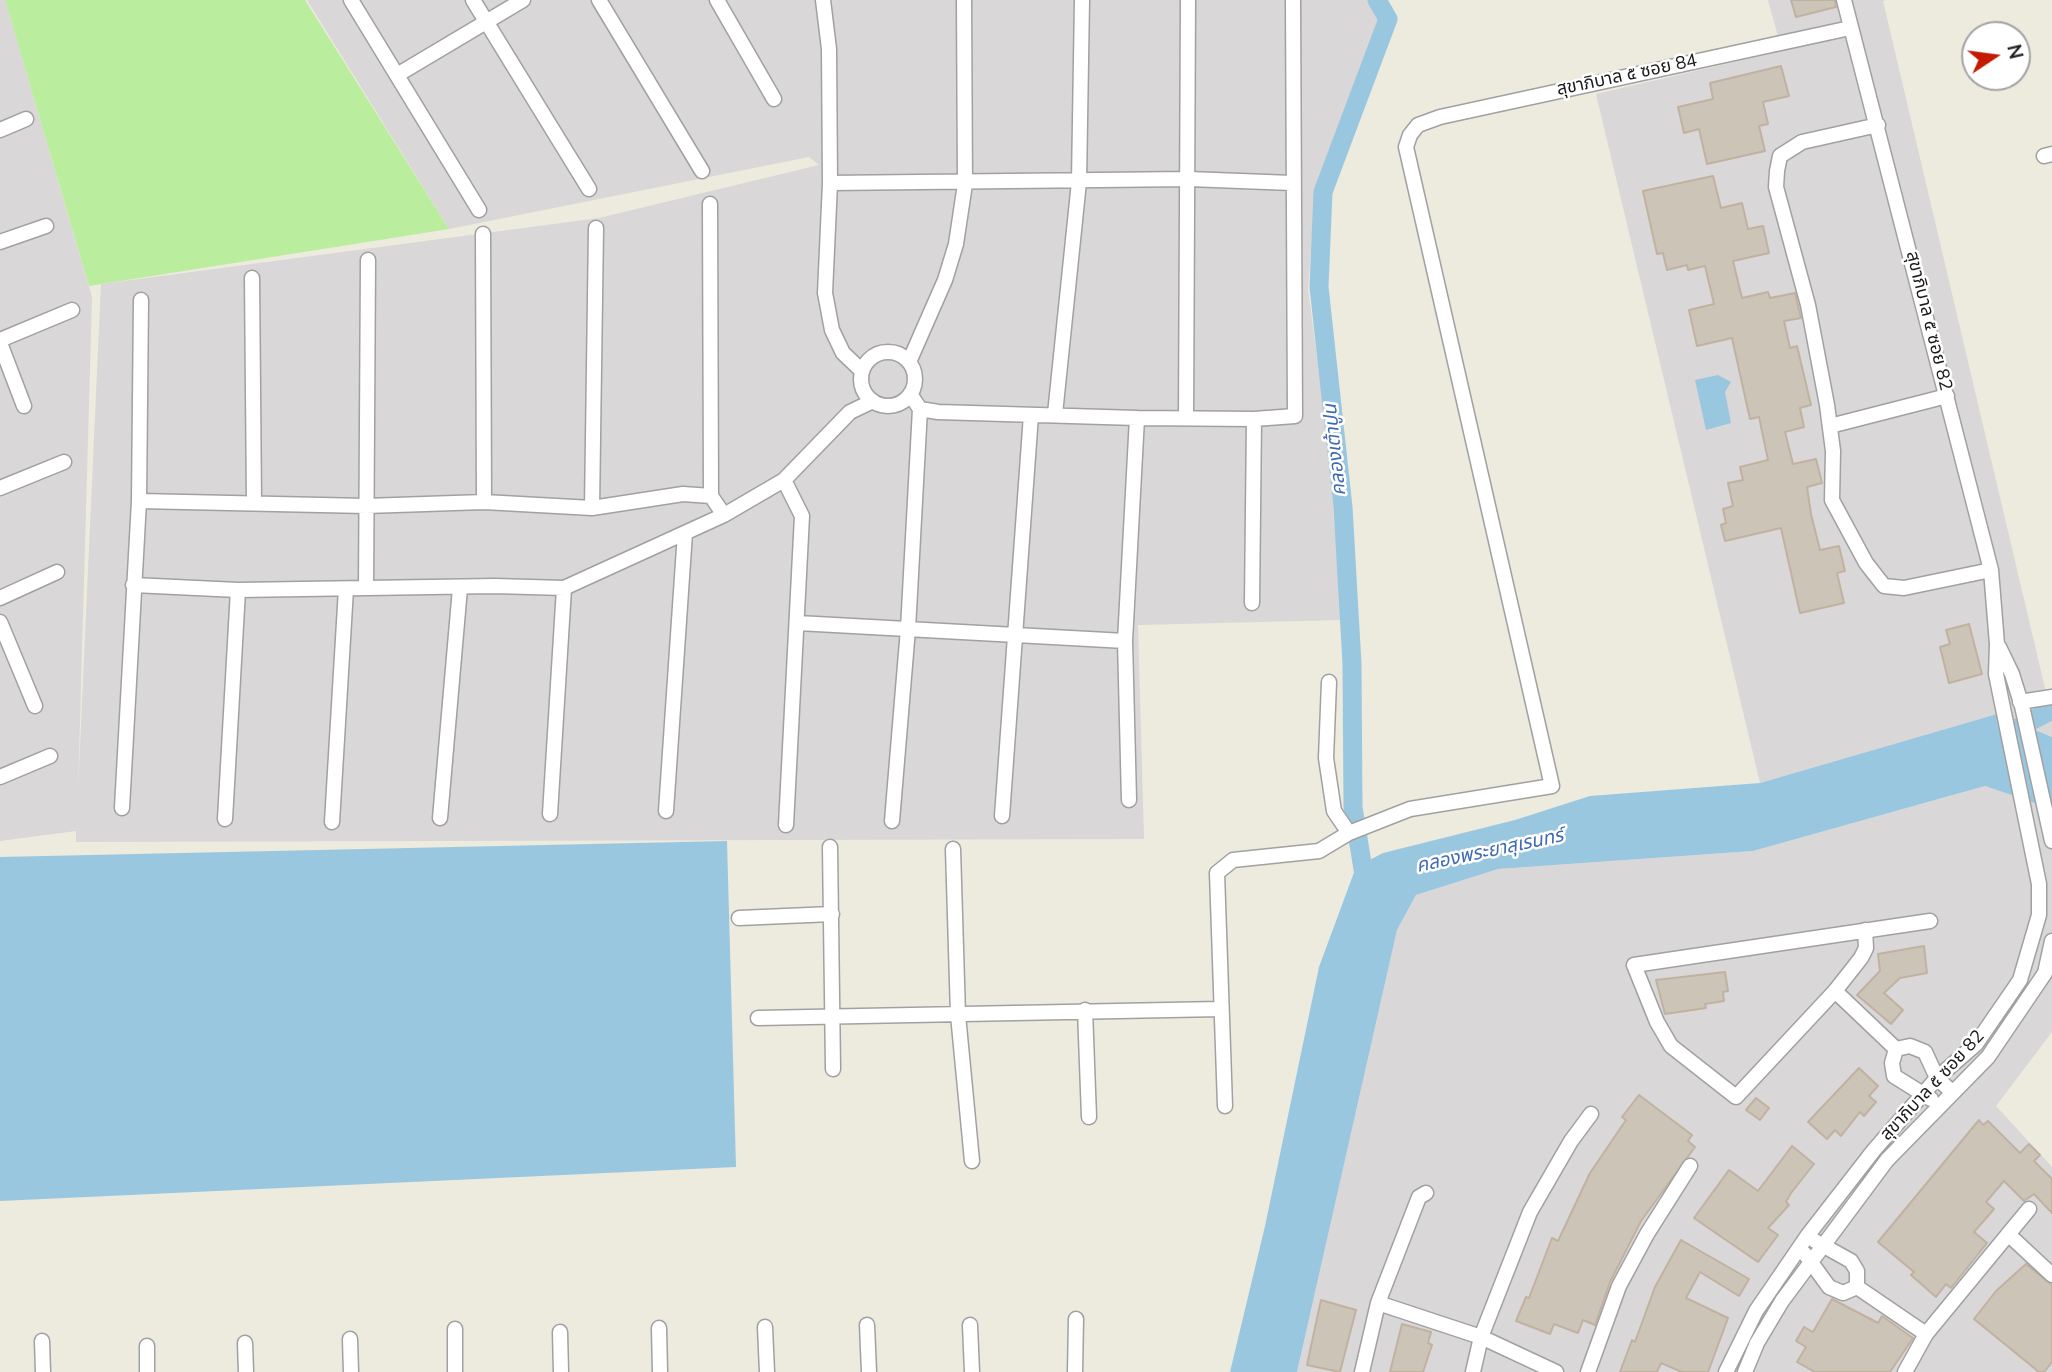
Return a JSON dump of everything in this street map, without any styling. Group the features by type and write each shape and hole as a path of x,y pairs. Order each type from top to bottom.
{"street":[{"path":"351,0 479,210"},
{"path":"473,0 589,189"},
{"path":"397,75 523,0"},
{"path":"598,0 702,171"},
{"path":"717,0 774,99"},
{"path":"823,0 829,49 830,183 825,293 832,330 843,353 862,371"},
{"path":"909,362 952,256 965,184 964,0"},
{"path":"1055,414 1079,181 1082,0"},
{"path":"1186,418 1188,0"},
{"path":"920,409 1137,418 1254,419 1295,416 1293,0"},
{"name":"สุขาภิบาล ๕ ซอย 82","path":"1726,1372 1756,1311 1798,1248 1874,1150 1937,1078 1976,1044 2020,980 2039,915 2039,884 1996,674 1997,644 1992,570 1844,0"},
{"name":"สุขาภิบาล ๕ ซอย 84","path":"1357,830 1410,809 1552,786 1406,147 1410,135 1418,125 1440,117 1850,27"},
{"path":"0,130 26,119"},
{"path":"1878,125 1802,142 1780,156 1777,171 1776,187 1808,304 1829,426 1833,452 1832,500 1866,563 1884,586 1904,588 1992,570"},
{"path":"830,183 965,184 1189,179 1292,183"},
{"path":"710,204 711,496 724,515"},
{"path":"0,242 46,226"},
{"path":"592,508 596,228"},
{"path":"484,234 484,502"},
{"path":"366,588 368,260"},
{"path":"252,278 254,503"},
{"path":"122,808 139,501 141,300"},
{"path":"24,406 0,342 72,310"},
{"path":"895,352 909,362 915,378 911,394 897,404 880,405 862,388 862,371 865,363 878,353 895,352"},
{"path":"892,821 908,629 920,409 911,394"},
{"path":"1829,426 1947,396"},
{"path":"133,585 239,590 564,588 724,515 784,480 850,412 873,401"},
{"path":"1002,816 1031,415"},
{"path":"1129,800 1125,641 1137,418"},
{"path":"1252,603 1254,419"},
{"path":"0,488 64,462"},
{"path":"784,480 802,516 786,825"},
{"path":"139,501 366,506 484,502 592,508 682,494 711,496"},
{"path":"666,810 685,533"},
{"path":"0,598 57,572"},
{"path":"440,818 460,588"},
{"path":"550,814 564,588"},
{"path":"332,822 346,589"},
{"path":"225,820 239,590"},
{"path":"0,622 35,706"},
{"path":"798,622 1125,641"},
{"name":"สุขาภิบาล ๕ ซอย 82","path":"1997,644 2012,674 2021,704 2052,841"},
{"path":"1225,1106 1217,873 1233,860 1251,856 1320,851 1357,830 1334,811 1326,758 1329,682"},
{"path":"2021,704 2052,697"},
{"path":"0,777 50,757"},
{"path":"830,847 833,1069"},
{"path":"953,849 958,1015 972,1161"},
{"path":"740,918 832,914"},
{"path":"1865,930 1866,948 1861,958 1835,991 1736,1097 1671,1046 1647,1000 1634,965 1930,920"},
{"name":"สุขาภิบาล ๕ ซอย 82","path":"1745,1372 1757,1343 1811,1259 1887,1160 1988,1057 2045,973 2052,941"},
{"path":"1835,991 1896,1049"},
{"path":"758,1018 1220,1009"},
{"path":"1085,1010 1089,1117"},
{"path":"1896,1049 1910,1046 1924,1052 1937,1078 1953,1093"},
{"path":"1896,1049 1892,1063 1894,1076 1904,1084 1926,1093 1940,1107"},
{"path":"1473,1372 1481,1336 1530,1212 1571,1141 1591,1114"},
{"path":"1588,1372 1619,1286 1647,1234 1690,1166"},
{"path":"1362,1372 1378,1303 1414,1209 1419,1198 1426,1193"},
{"path":"1905,1372 1926,1334 2029,1209"},
{"path":"2008,1234 2052,1275"},
{"path":"1808,1235 1822,1247 1851,1261 1857,1271 1857,1287"},
{"path":"1798,1248 1811,1259 1829,1287 1843,1293 1857,1287"},
{"path":"1857,1287 1926,1334"},
{"path":"1378,1303 1481,1336 1556,1372"},
{"path":"1075,1372 1076,1318"},
{"path":"867,1325 869,1372"},
{"path":"970,1325 972,1372"},
{"path":"765,1327 767,1372"},
{"path":"659,1328 660,1372"},
{"path":"455,1329 455,1372"},
{"path":"560,1332 561,1372"},
{"path":"350,1339 351,1372"},
{"path":"42,1341 43,1372"},
{"path":"245,1343 246,1372"},
{"path":"147,1346 148,1372"}],"shaded area":[{"path":"0,0 5,0 92,297 78,791 101,284 599,218 819,165 809,157 449,229 307,0 1372,0 1383,18 1315,196 1308,289 1328,441 1342,620 1138,625 1144,839 76,842 76,831 0,841"},
{"path":"1768,0 1886,0 1883,1 2052,718 2052,737 1997,714 1760,783 1596,94 1782,51"},
{"path":"1985,786 2052,809 2052,1032 1996,1106 2052,1167 2052,1372 1297,1372 1397,930 1416,895 1498,869 1753,851"}],"green space":[{"path":"5,0 305,0 449,229 89,286"}],"water":[{"path":"1718,375 1731,382 1725,392 1731,423 1706,430 1695,380"},
{"name":"คลองพระยาสุเรนทร์","path":"1997,714 2052,737 2052,809 1985,786 1753,851 1498,869 1416,895 1397,930 1297,1372 1230,1372 1265,1226 1319,967 1356,867 1383,853 1515,820 1590,796 1760,783"},
{"path":"727,841 736,1167 0,1201 0,857"}],"building":[{"path":"1791,0 1835,0 1836,7 1796,17"},
{"path":"1781,66 1789,96 1763,102 1768,124 1759,126 1765,151 1707,164 1699,129 1684,133 1678,107 1713,99 1710,83"},
{"path":"1713,176 1721,208 1742,203 1748,229 1763,226 1769,253 1733,261 1742,298 1768,292 1770,298 1795,293 1801,318 1784,321 1790,348 1797,346 1811,405 1800,408 1804,427 1785,432 1793,464 1816,459 1822,483 1807,487 1811,514 1820,550 1839,546 1845,571 1837,573 1844,603 1800,613 1781,528 1725,541 1721,525 1726,523 1723,509 1733,506 1728,483 1743,480 1740,467 1768,460 1759,417 1750,419 1732,338 1697,346 1689,310 1714,304 1705,266 1688,270 1687,265 1667,270 1663,253 1657,254 1643,191"},
{"path":"1969,624 1982,674 1949,683 1940,647 1950,644 1946,630"},
{"path":"1924,946 1927,973 1900,978 1884,993 1903,1010 1891,1024 1857,995 1880,971 1878,954"},
{"path":"1725,972 1728,991 1723,992 1724,1001 1705,1004 1706,1008 1665,1014 1656,980"},
{"path":"1859,1068 1878,1086 1869,1096 1876,1102 1864,1116 1860,1112 1841,1136 1835,1130 1827,1139 1808,1122"},
{"path":"1639,1095 1692,1135 1688,1141 1695,1147 1641,1221 1610,1282 1595,1325 1583,1320 1578,1333 1554,1324 1550,1334 1516,1321 1526,1297 1529,1298 1552,1238 1558,1241 1590,1173 1626,1120 1622,1117"},
{"path":"1756,1098 1769,1108 1760,1120 1746,1110"},
{"path":"1979,1120 1983,1125 1988,1121 2020,1153 2029,1144 2040,1155 2034,1161 2052,1179 2052,1213 2034,1194 2024,1201 2004,1181 1986,1202 1994,1209 1974,1232 1987,1243 1951,1288 1946,1284 1936,1297 1911,1275 1914,1272 1878,1242"},
{"path":"1792,1146 1814,1164 1791,1193 1786,1202 1789,1205 1768,1228 1778,1235 1758,1262 1694,1218 1729,1170 1758,1191"},
{"path":"1681,1240 1749,1279 1739,1296 1700,1272 1686,1298 1728,1318 1708,1372 1682,1372 1661,1363 1657,1372 1620,1372 1632,1340 1635,1342 1655,1287"},
{"path":"2026,1264 2052,1285 2052,1362 2044,1372 2039,1372 1974,1319 1996,1291"},
{"path":"1832,1299 1878,1323 1882,1316 1913,1338 1890,1372 1815,1372 1797,1362 1806,1347 1796,1341 1804,1327 1813,1332"},
{"path":"1321,1300 1356,1310 1340,1372 1307,1365"},
{"path":"1402,1324 1431,1332 1428,1343 1432,1345 1423,1372 1390,1372"}],"waterway":[{"name":"คลองเต้าปูน","path":"1366,888 1353,807 1352,664 1343,507 1319,287 1323,192 1388,19 1377,0"},
{"path":"2010,732 2052,710"}]}
